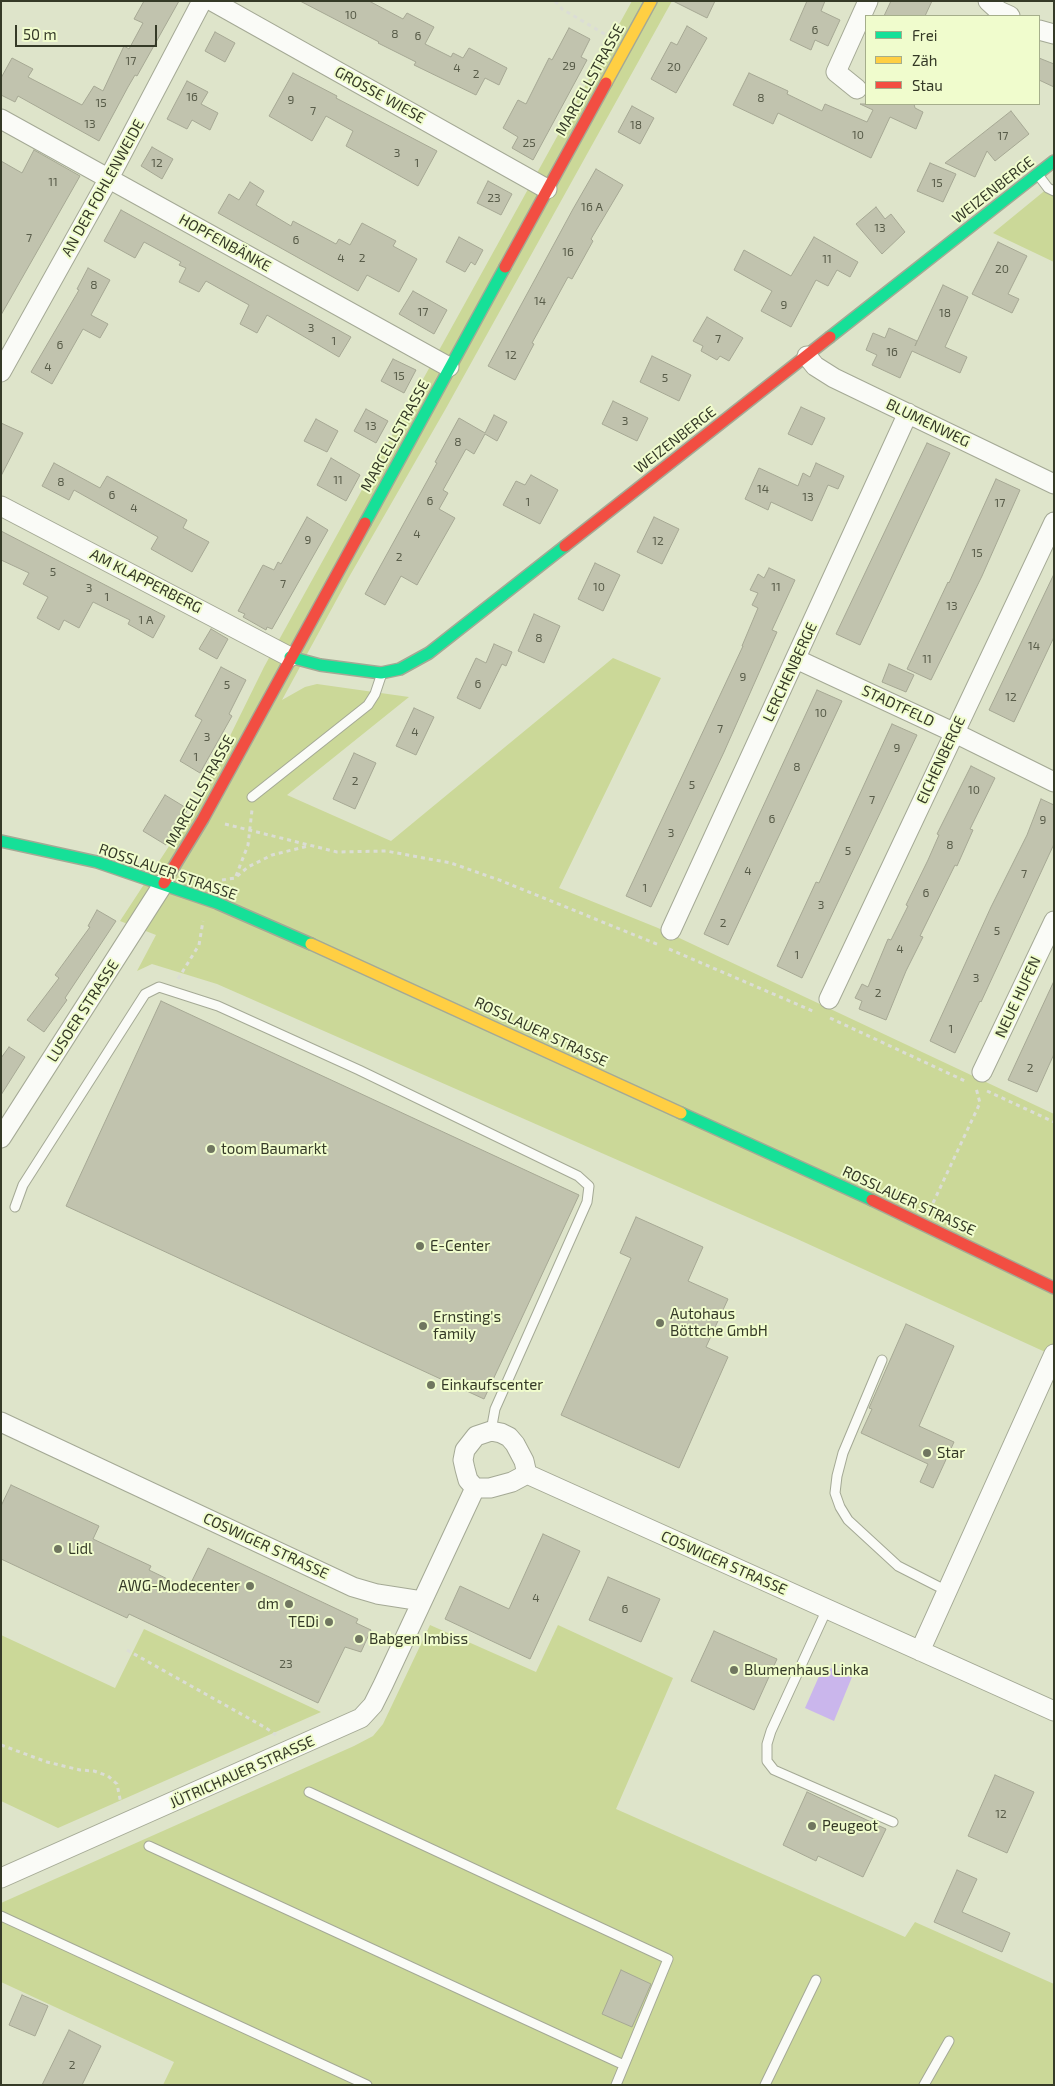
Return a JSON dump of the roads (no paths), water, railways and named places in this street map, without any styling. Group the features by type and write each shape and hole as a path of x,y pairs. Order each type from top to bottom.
{"street":[{"name":"AN DER FOHLENWEIDE","path":"1,372 109,178 202,1"},
{"name":"GROSSE WIESE","path":"212,1 547,189"},
{"name":"MARCELLSTRASSE","path":"164,883 203,819 290,657 651,1"},
{"path":"857,88 836,72 868,1"},
{"path":"988,1 1008,15"},
{"path":"1040,30 1054,34"},
{"name":"HOPFENBÄNKE","path":"1,119 449,367"},
{"name":"WEIZENBERGE","path":"290,657 320,665 381,673 400,669 429,653 1054,161"},
{"name":"BLUMENWEG","path":"807,356 823,372 1054,484"},
{"name":"LERCHENBERGE","path":"671,930 908,413"},
{"name":"AM KLAPPERBERG","path":"1,506 290,657"},
{"name":"EICHENBERGE","path":"829,999 953,732 1054,522"},
{"name":"STADTFELD","path":"796,658 1054,782"},
{"name":"ROSSLAUER STRASSE","path":"1,841 57,852 164,883 217,903 392,980 924,1224 1054,1288"},
{"name":"LUSOER STRASSE","path":"1,1138 164,883"},
{"name":"NEUE HUFEN","path":"974,1076 1054,921"},
{"path":"920,1651 1054,1354"},
{"name":"COSWIGER STRASSE","path":"1,1422 353,1587 386,1596 422,1601"},
{"path":"491,1431 501,1433 509,1437 515,1444 524,1460 527,1474 512,1482 490,1488 475,1488 468,1480 464,1460 465,1450 476,1436 491,1431"},
{"name":"COSWIGER STRASSE","path":"527,1474 1054,1711"},
{"path":"422,1601 475,1488"},
{"name":"JÜTRICHAUER STRASSE","path":"1,1878 361,1718 373,1705 422,1601"}],"lane":[{"path":"1037,174 1048,188 1054,191"},
{"path":"252,797 368,706 375,694 381,673"},
{"path":"15,1207 23,1185 145,994 159,987 218,1006 367,1074 578,1176 589,1186 587,1202 495,1409 491,1431"},
{"path":"882,1360 844,1453 837,1476 835,1493 840,1507 848,1520 898,1566 946,1591"},
{"path":"828,1609 771,1731 767,1744 767,1761 774,1770 893,1822"},
{"path":"309,1792 668,1959 616,2085"},
{"path":"149,1846 624,2065"},
{"path":"1,1916 367,2085"},
{"path":"765,2085 816,1980"},
{"path":"924,2085 948,2040"}],"place":[{"name":"toom Baumarkt","path":"211,1149"},
{"name":"E-Center","path":"420,1246"},
{"name":"Autohaus Böttche GmbH","path":"660,1323"},
{"name":"Ernsting's family","path":"423,1326"},
{"name":"Einkaufscenter","path":"431,1385"},
{"name":"Star","path":"927,1453"},
{"name":"Lidl","path":"58,1549"},
{"name":"AWG-Modecenter","path":"250,1586"},
{"name":"dm","path":"289,1604"},
{"name":"TEDi","path":"329,1622"},
{"name":"Babgen Imbiss","path":"359,1639"},
{"name":"Blumenhaus Linka","path":"734,1670"},
{"name":"Peugeot","path":"812,1826"}]}
